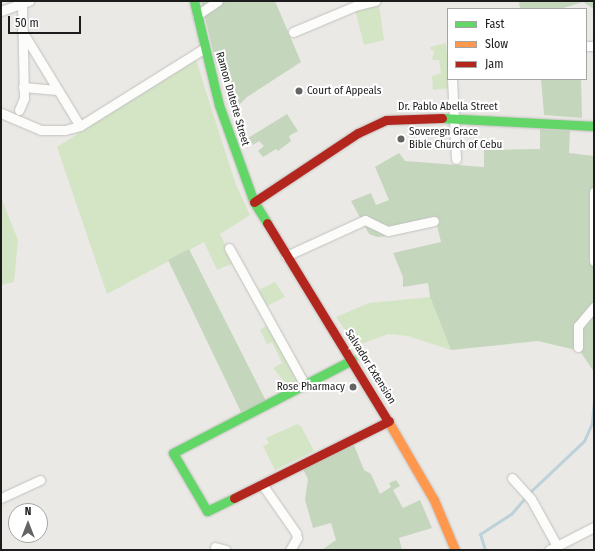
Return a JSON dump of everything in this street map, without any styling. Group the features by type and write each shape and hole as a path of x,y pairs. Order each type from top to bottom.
{"street":[{"name":"Ramon Duterte Street","path":"194,1 226,128 254,202"},
{"path":"197,15 218,1"},
{"path":"293,32 355,6 376,1"},
{"path":"1,11 26,3 22,31 24,98 19,110"},
{"path":"22,31 80,126"},
{"path":"1,113 41,130 65,130 80,126 205,48"},
{"path":"452,80 456,158"},
{"path":"23,87 57,90"},
{"name":"Dr. Pablo Abella Street","path":"254,202 370,126 398,119 454,118 522,120 594,126"},
{"path":"594,192 594,262"},
{"name":"Salvador Extension","path":"254,202 389,421 434,500 455,550"},
{"path":"286,256 365,220 388,231 434,221"},
{"path":"229,248 305,385"},
{"path":"578,347 578,326 594,307"},
{"path":"352,360 173,453 207,511 389,421"},
{"path":"512,478 531,499 553,548 594,527"},
{"path":"1,498 40,480"},
{"path":"262,484 296,533 297,538 290,550"},
{"path":"215,547 226,550"}],"green space":[{"path":"201,1 275,1 301,62 247,97 238,106 240,114 233,116 214,55"},
{"path":"519,1 594,1 594,9 583,2 563,8 520,8"},
{"path":"379,4 384,40 364,45 355,10"},
{"path":"446,43 447,80 449,80 450,88 433,90 432,76 441,73 439,60 432,60 434,50 431,50 430,47"},
{"path":"195,57 236,185 250,215 220,234 234,263 217,270 204,242 107,294 57,147 76,135 82,127"},
{"path":"541,80 581,80 582,118 544,115"},
{"path":"287,114 298,131 289,136 291,141 278,151 276,149 263,157 258,151 264,146 259,141 253,145 248,138"},
{"path":"540,129 570,131 569,153 594,156 594,372 580,351 538,341 451,350 430,297 428,283 403,287 403,277 393,253 441,242 437,225 389,236 377,237 369,234 351,201 371,193 376,205 389,200 375,167 399,153 405,161 484,167 484,150 540,149"},
{"path":"1,197 18,240 14,282 1,285"},
{"path":"189,249 266,401 241,412 168,260"},
{"path":"275,282 285,297 267,306 257,291"},
{"path":"430,297 451,350 408,336 388,334 356,346 336,317 369,303"},
{"path":"268,325 301,383 285,391 280,383 284,381 273,368 282,363 272,342 267,344 260,330"},
{"path":"297,424 301,426 314,451 275,470 263,446 269,443 266,438"},
{"path":"353,443 364,470 371,474 380,494 391,487 389,483 396,480 400,486 393,490 403,508 420,500 432,528 399,538 402,550 322,550 336,540 331,523 313,528 305,500 308,479 303,469"}],"waterway":[{"path":"485,550 480,534 511,514 530,492 584,441 592,423 594,398"}],"traffic: fast":[{"path":"194,1 219,105 254,202 267,223"},
{"path":"442,118 594,126"},
{"path":"234,498 207,511 173,453 352,360"}],"traffic: slow":[{"path":"388,421 434,500 455,550"}],"traffic: jam":[{"path":"254,202 358,133 386,120 442,118"},
{"path":"267,223 388,421"},
{"path":"234,498 389,421"}],"place":[{"name":"Court of Appeals","path":"299,91"},
{"name":"Soveregn Grace Bible Church of Cebu","path":"401,139"},
{"name":"Rose Pharmacy","path":"353,387"}]}
